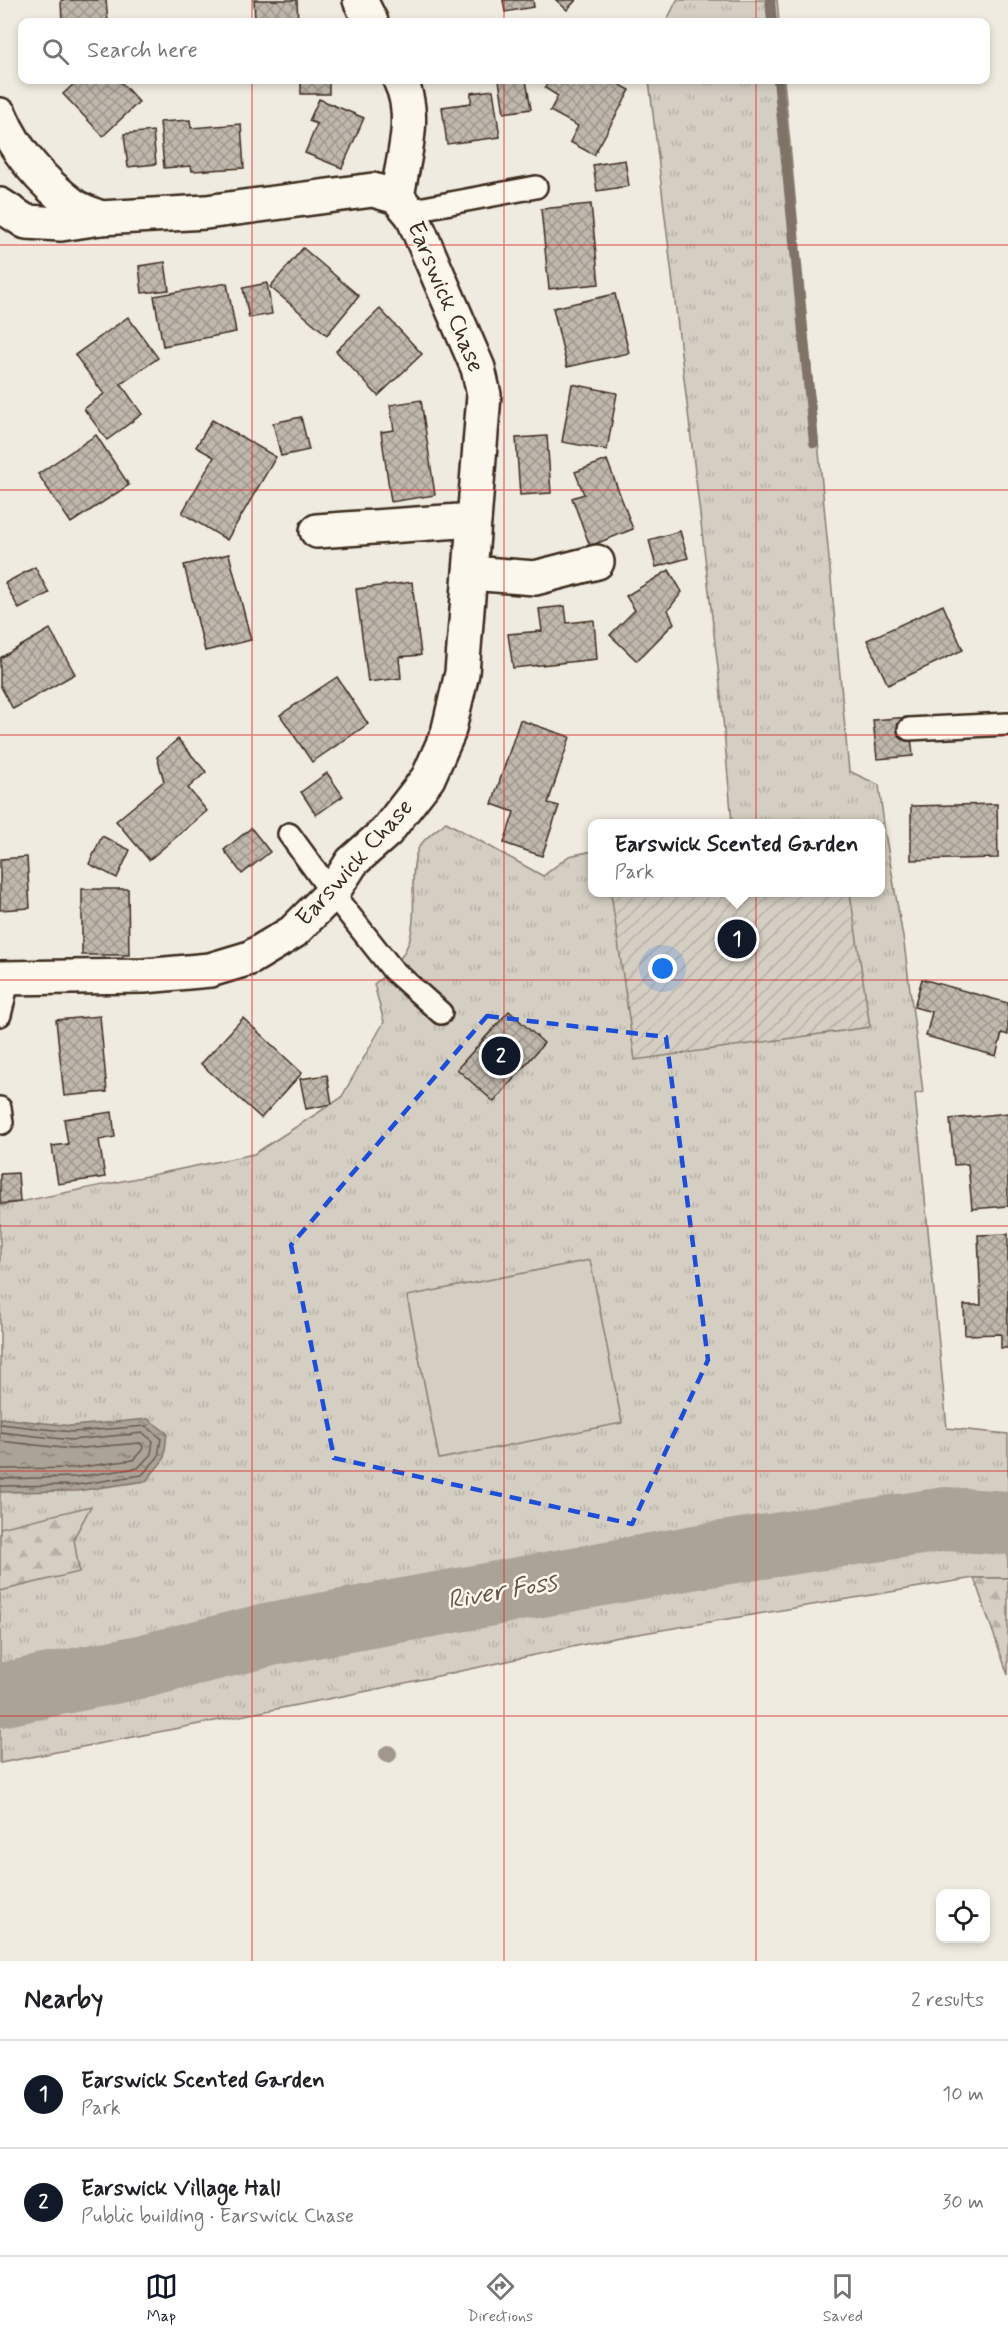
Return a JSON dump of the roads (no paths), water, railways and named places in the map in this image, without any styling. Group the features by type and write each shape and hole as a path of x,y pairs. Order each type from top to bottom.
{"street":[{"path":"360,0 369,18"},
{"path":"402,84 407,93 410,120 402,204"},
{"name":"Earswick Chase","path":"0,116 7,132 35,171 76,207 100,218"},
{"name":"Earswick Chase","path":"0,205 26,222 61,224 100,218 206,212 373,190 402,204 441,280 478,368 484,395 462,672 448,733 428,778 386,832 352,862 332,893 293,932 250,958 210,970 144,976 4,977"},
{"path":"317,531 474,520"},
{"path":"470,573 535,578 597,562"}],"lane":[{"path":"402,204 536,187"},
{"path":"909,729 1008,724"},
{"path":"289,834 393,970 441,1013"},
{"path":"0,1015 4,977"}],"water":[{"path":"0,1418 72,1426 148,1419 167,1433 164,1459 146,1481 77,1491 0,1492"}],"waterway":[{"path":"770,0 772,18"},
{"path":"778,84 814,443"},
{"path":"945,1503 946,1519"},
{"name":"River Foss","path":"0,1695 144,1666 271,1634 696,1557 946,1519 1008,1523"}],"place":[{"name":"Earswick Scented Garden","path":"737,939"},
{"name":"Earswick Village Hall","path":"501,1056"}]}
